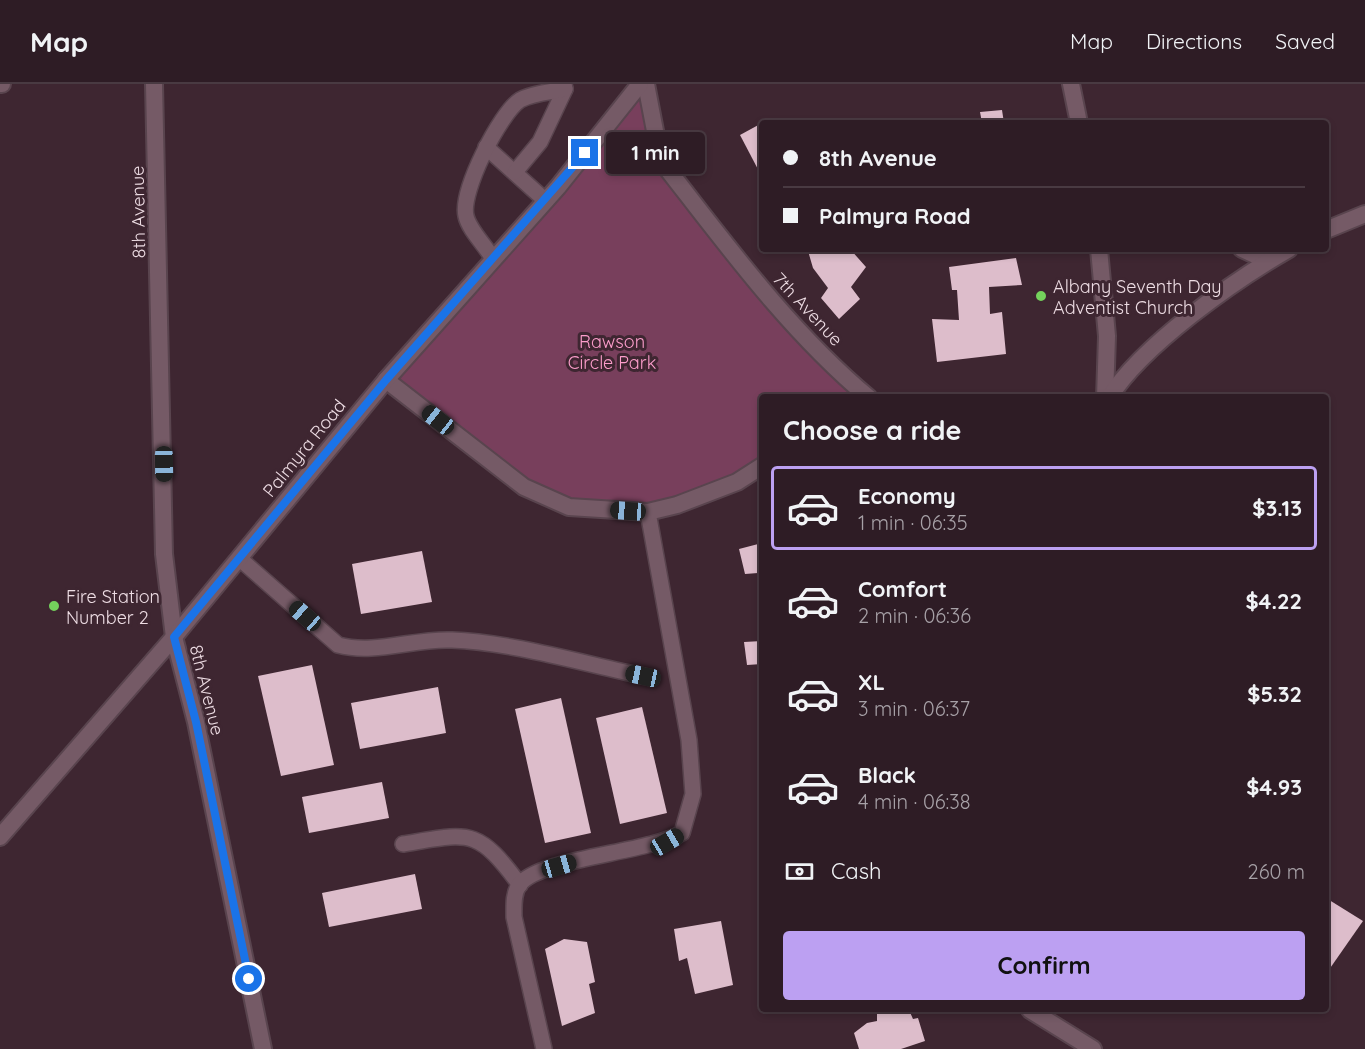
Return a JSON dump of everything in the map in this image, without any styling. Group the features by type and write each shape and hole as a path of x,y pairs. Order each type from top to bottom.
{"street":[{"name":"8th Avenue","path":"154,84 164,554 174,637 196,722 263,1049"},
{"name":"Palmyra Road","path":"0,837 174,637 386,380 546,201 640,84"},
{"name":"7th Avenue","path":"646,84 660,157 665,166 752,276 860,394"},
{"path":"1071,84 1078,120"},
{"path":"1329,229 1365,214"},
{"path":"1099,252 1107,336 1107,394"},
{"path":"1248,252 1268,261"},
{"path":"1110,394 1142,358 1211,301 1284,252"},
{"path":"386,380 524,487 569,507 648,512 677,505 737,482 759,468"},
{"path":"1032,1012 1069,1042 1093,1049"}],"lane":[{"path":"515,172 564,87"},
{"path":"494,259 466,216 466,202 486,147 521,99 564,87"},
{"path":"486,147 546,201"},
{"path":"544,1049 514,917 513,901 520,885 538,872 580,860 667,842 682,833 693,794 689,740 648,512"},
{"path":"239,558 338,645 355,650 452,640 504,647 643,676"},
{"path":"403,844 453,836 477,839 498,856 520,885"}],"green space":[{"name":"Rawson Circle Park","path":"640,84 658,157 858,391 854,394 759,394 759,463 676,501 634,508 572,502 528,483 390,379"}],"building":[{"path":"1002,110 1004,120 981,120 980,112"},
{"path":"759,125 759,171 740,135"},
{"path":"808,252 853,252 866,267 851,287 860,299 839,319 821,298 828,288 813,268"},
{"path":"1016,258 1022,285 989,287 990,314 1002,312 1006,354 937,362 932,319 959,320 957,290 952,290 949,267"},
{"path":"759,544 759,578 758,573 745,574 739,549"},
{"path":"422,551 432,602 361,614 352,564"},
{"path":"759,641 759,664 747,665 744,642"},
{"path":"312,665 334,765 281,776 258,676"},
{"path":"438,687 446,733 360,749 351,703"},
{"path":"561,698 591,833 545,843 515,709"},
{"path":"642,707 667,813 620,824 596,718"},
{"path":"382,782 389,818 309,833 302,797"},
{"path":"415,874 422,909 329,927 322,893"},
{"path":"1329,900 1363,921 1329,970"},
{"path":"721,921 733,985 695,994 687,958 679,961 674,929"},
{"path":"564,939 587,942 595,982 589,984 595,1013 562,1026 545,949"},
{"path":"877,1012 910,1012 913,1019 918,1018 925,1041 901,1049 859,1049 854,1033 867,1023 877,1021"}],"place":[{"name":"Albany Seventh Day Adventist Church","path":"1041,296"},
{"name":"Fire Station Number 2","path":"54,606"}],"route":[{"path":"249,979 196,722 174,637 386,380 558,187 585,153"}]}
